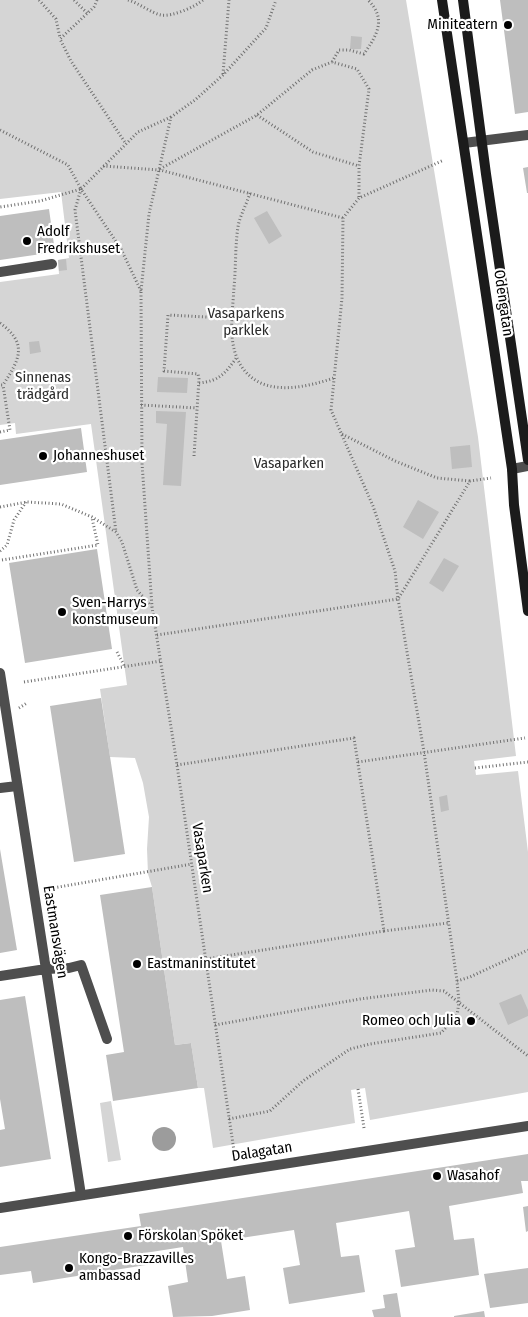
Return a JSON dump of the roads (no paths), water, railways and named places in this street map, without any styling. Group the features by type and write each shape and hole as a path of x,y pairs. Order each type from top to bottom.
{"main road":[{"name":"Odengatan","path":"442,0 512,468 514,505 528,611"},
{"name":"Odengatan","path":"463,0 528,460"}],"street":[{"path":"464,143 528,134"},
{"path":"0,272 52,264"},
{"path":"512,468 528,466"},
{"name":"Eastmansvägen","path":"0,673 81,1195"},
{"path":"0,788 18,786"},
{"path":"0,976 81,965 107,1039"},
{"name":"Dalagatan","path":"0,1208 528,1126"}],"place":[{"name":"Miniteatern","path":"508,25"},
{"name":"Adolf Fredrikshuset","path":"27,241"},
{"name":"Johanneshuset","path":"43,456"},
{"name":"Sven-Harrys konstmuseum","path":"62,612"},
{"name":"Eastmaninstitutet","path":"137,964"},
{"name":"Romeo och Julia","path":"471,1021"},
{"name":"Wasahof","path":"437,1176"},
{"name":"Förskolan Spöket","path":"128,1236"},
{"name":"Kongo-Brazzavilles ambassad","path":"69,1268"}],"park label":[{"name":"Vasaparkens parklek","path":"246,322"},
{"name":"Sinnenas trädgård","path":"43,386"},
{"name":"Vasaparken","path":"289,464"}]}
